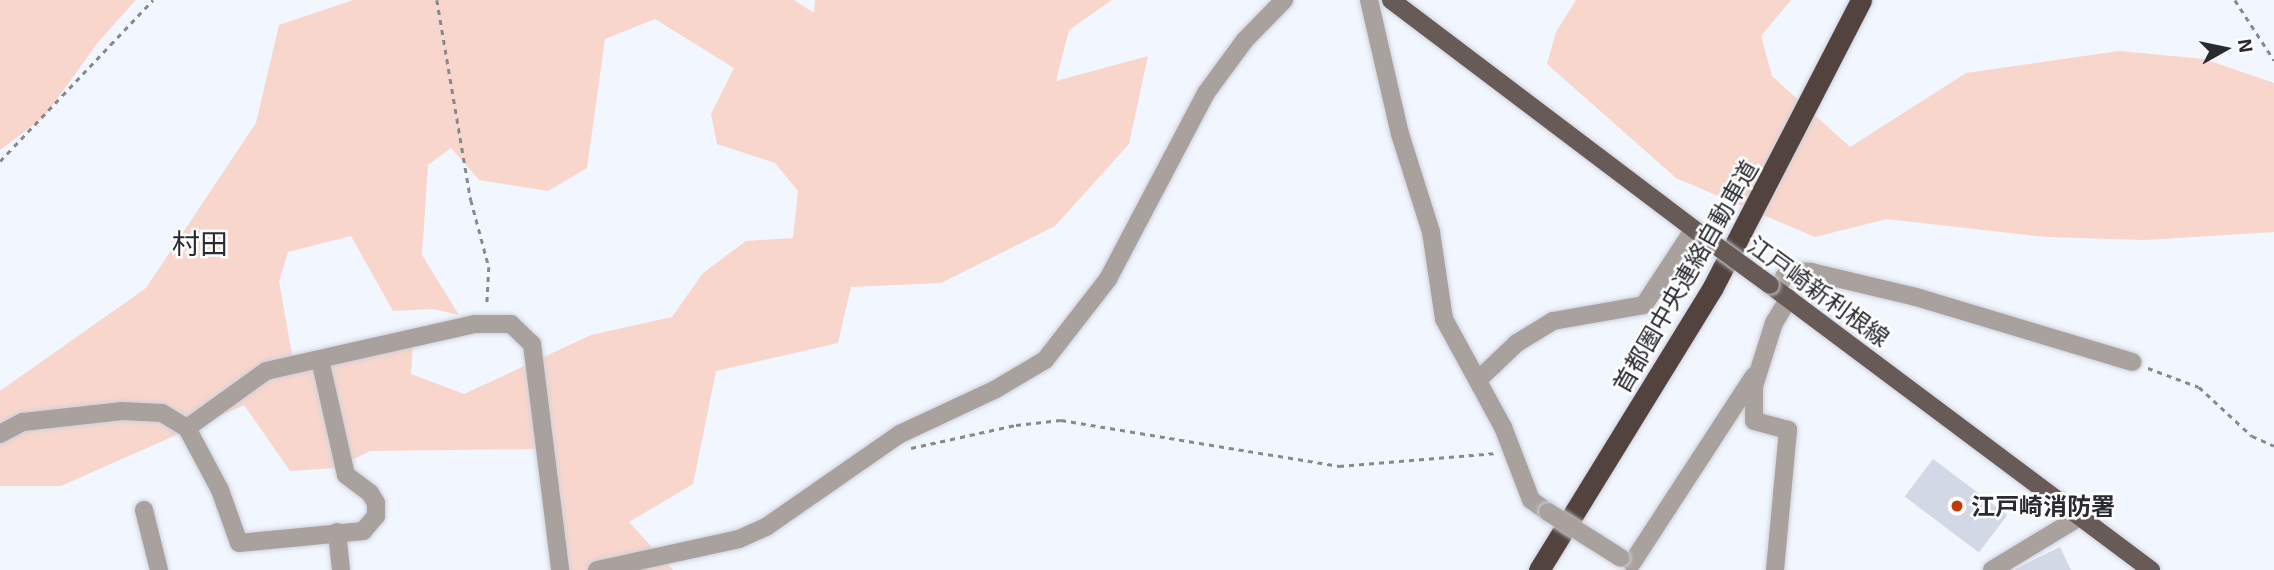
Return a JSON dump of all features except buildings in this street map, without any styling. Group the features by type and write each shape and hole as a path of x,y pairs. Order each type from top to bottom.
{"highway":[{"name":"首都圏中央連絡自動車道","path":"1539,570 1713,287 1861,0"}],"main road":[{"name":"江戸崎新利根線","path":"1391,0 2151,570"}],"street":[{"path":"597,570 757,531 900,434 996,389 1045,360 1108,279 1206,93 1245,40 1284,0"},
{"path":"1369,0 1400,134 1431,232 1444,319 1478,380 1512,451 1531,500 1627,564 1756,373 1774,323 1778,290 1788,271 1811,272 1916,297 2132,362"},
{"path":"1478,380 1517,343 1553,321 1644,305 1700,234"},
{"path":"187,428 253,377 487,324 511,324 531,344 560,570"},
{"path":"0,434 23,422 122,411 162,413 187,428 219,490 239,543 363,531 376,516 376,503 346,475 320,360"},
{"path":"1756,373 1754,421 1788,430 1775,570"},
{"path":"144,510 159,570"},
{"path":"1992,570 2081,516"},
{"path":"337,532 341,570"}],"path":[{"path":"0,161 153,0"},
{"path":"437,0 471,200 489,267 487,324"},
{"path":"2235,0 2274,60"},
{"path":"2132,362 2199,387 2252,436 2274,446"},
{"path":"900,434 907,449 1016,425 1061,420 1339,466 1512,451"}],"shaded area":[{"path":"0,0 136,0 99,41 44,117 0,150"},
{"path":"353,0 794,0 814,13 815,0 1112,0 1069,30 1056,81 1148,56 1129,144 1055,226 941,283 851,287 838,343 716,371 693,484 629,522 673,570 555,570 541,449 370,451 336,468 290,471 244,405 61,486 0,486 0,391 146,288 256,123 279,25","holes":["655,19 734,68 711,114 717,144 775,163 798,191 793,238 746,241 703,273 672,317 591,335 464,394 411,374 413,345 293,360 279,281 288,252 351,236 393,311 433,309 459,315 422,255 428,165 451,148 479,180 548,191 587,168 605,39"]},
{"path":"1576,0 1791,0 1761,36 1772,76 1850,147 1966,73 2119,51 2204,59 2274,83 2274,232 2145,240 2046,237 1887,219 1815,237 1676,178 1547,64 1556,32"}],"place":[{"name":"江戸崎消防署","path":"1957,506"}],"district":[{"name":"村田","path":"200,243"}]}
